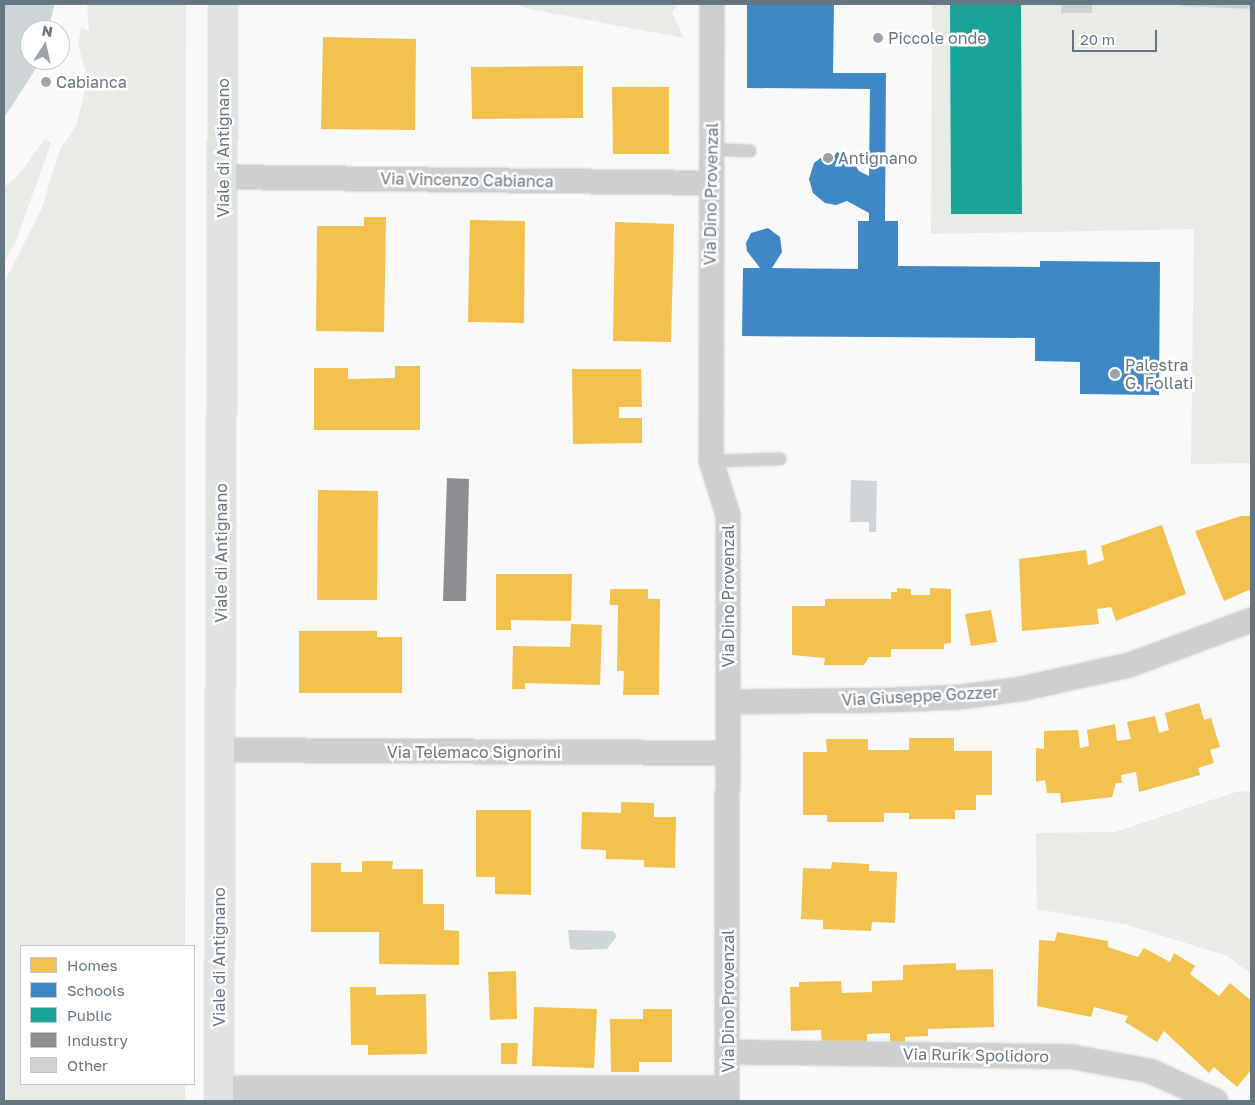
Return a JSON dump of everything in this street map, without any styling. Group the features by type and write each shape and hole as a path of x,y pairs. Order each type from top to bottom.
{"main road":[{"name":"Viale di Antignano","path":"219,1095 223,4"}],"street":[{"name":"Via Dino Provenzal","path":"712,4 711,461 728,515 727,1095"},
{"name":"Via Vincenzo Cabianca","path":"222,177 711,183"},
{"name":"Via Giuseppe Gozzer","path":"728,702 892,700 961,697 1021,689 1129,665 1251,620"},
{"name":"Via Telemaco Signorini","path":"220,750 728,753"},
{"name":"Via Rurik Spolidoro","path":"728,1052 1073,1057 1150,1070 1216,1101"},
{"path":"219,1095 727,1095"}],"lane":[{"path":"711,149 750,151"},
{"path":"711,461 780,459"}],"shaded area":[{"path":"4,4 54,4 51,20 20,20 20,70 35,70 4,118"},
{"path":"87,4 186,4 185,945 20,945 20,1085 185,1085 185,1101 4,1101 4,283 41,210 61,147 76,127 88,78 78,45 81,27 89,31"},
{"path":"518,4 677,4 672,13 684,38 524,8"},
{"path":"932,4 1251,4 1251,463 1191,464 1194,229 931,234"},
{"path":"45,139 51,143 16,241 4,262 4,187 17,177"},
{"path":"851,480 877,481 876,532 869,532 869,522 850,522"},
{"path":"1251,791 1251,974 1227,956 1128,925 1037,909 1036,833 1115,832 1236,792"},
{"path":"568,930 613,931 617,936 607,949 570,949"}],"building: Homes":[{"path":"323,37 416,39 415,130 321,129"},
{"path":"583,66 583,118 472,119 471,67"},
{"path":"612,87 669,87 669,154 613,154"},
{"path":"364,217 386,217 384,332 316,331 317,226 364,226"},
{"path":"470,220 525,221 524,323 468,322"},
{"path":"615,222 674,224 671,342 613,341"},
{"path":"395,366 420,366 420,430 314,430 314,368 348,368 348,379 395,378"},
{"path":"572,369 641,369 642,407 619,407 619,418 642,418 642,443 573,444"},
{"path":"318,490 378,491 377,600 317,600"},
{"path":"1241,516 1251,516 1251,589 1224,601 1195,531"},
{"path":"1162,525 1186,594 1116,621 1111,607 1097,609 1099,624 1022,631 1019,559 1086,550 1088,565 1104,560 1101,546"},
{"path":"496,574 572,574 571,621 511,620 511,630 496,630"},
{"path":"897,588 911,589 911,595 930,595 930,588 951,589 951,643 944,644 944,649 891,649 891,657 869,657 864,665 824,665 825,658 792,655 792,606 825,606 825,599 891,599 891,592 897,592"},
{"path":"610,589 648,589 648,599 660,599 659,695 623,695 624,671 617,671 618,605 610,605"},
{"path":"991,610 997,642 971,646 965,614"},
{"path":"571,624 602,625 600,685 525,683 525,689 512,689 513,646 570,647"},
{"path":"299,631 377,631 377,637 402,637 402,693 299,693"},
{"path":"1199,703 1204,720 1211,718 1220,747 1210,750 1214,763 1198,768 1200,775 1139,792 1136,772 1121,775 1122,783 1116,783 1112,797 1061,803 1060,793 1047,793 1045,780 1036,782 1036,748 1044,749 1044,731 1078,730 1080,748 1089,746 1087,730 1115,724 1117,741 1131,739 1127,722 1155,716 1159,733 1169,730 1165,713"},
{"path":"909,738 954,738 954,751 992,751 992,795 976,795 976,810 955,810 955,819 909,819 909,813 884,813 884,822 827,822 827,815 803,815 803,752 827,752 826,739 868,739 868,750 909,750"},
{"path":"621,802 654,803 654,817 676,817 675,868 644,867 644,860 606,859 606,850 581,849 582,812 621,813"},
{"path":"476,810 531,810 531,895 495,894 495,877 476,877"},
{"path":"362,861 393,861 392,869 423,869 423,904 444,904 444,930 459,931 459,965 379,964 379,932 311,932 311,863 341,863 341,872 362,872"},
{"path":"832,862 869,864 869,871 897,872 895,923 872,922 871,931 823,929 823,920 801,919 803,868 831,869"},
{"path":"1057,932 1108,941 1108,947 1138,957 1144,948 1170,962 1174,953 1195,966 1190,974 1219,996 1230,983 1249,999 1251,996 1251,1070 1237,1087 1214,1067 1209,1073 1164,1031 1157,1042 1125,1022 1128,1016 1094,1007 1091,1017 1037,1006 1039,940 1055,941"},
{"path":"956,963 956,970 993,969 994,1027 928,1029 928,1036 905,1037 905,1045 890,1045 890,1033 867,1034 867,1044 822,1045 821,1030 791,1031 790,987 799,987 799,982 841,981 842,993 872,992 872,981 903,980 903,965"},
{"path":"516,971 517,1019 490,1020 488,972"},
{"path":"350,987 376,987 376,995 426,994 427,1054 368,1055 368,1045 351,1045"},
{"path":"534,1007 597,1009 594,1068 532,1066"},
{"path":"643,1009 672,1009 672,1062 639,1062 639,1072 611,1072 610,1019 643,1019"},
{"path":"501,1043 518,1043 517,1064 501,1064"}],"building: Schools":[{"path":"747,4 834,4 833,73 886,73 885,221 898,221 898,266 1040,267 1040,261 1160,262 1159,395 1080,394 1080,362 1035,361 1035,338 742,336 743,268 760,268 747,251 746,243 751,233 768,228 780,237 782,252 772,268 858,269 858,221 869,221 869,213 847,201 836,205 825,203 813,193 809,179 814,163 826,154 833,158 837,152 851,159 859,171 869,176 870,89 747,88"}],"building: Public":[{"path":"950,4 1021,4 1022,214 951,214"}],"building: Industry":[{"path":"447,478 469,479 466,601 443,601"}],"building: Other":[{"path":"1061,4 1092,4 1092,13 1061,13"},
{"path":"1182,4 1251,4 1251,9 1182,6"}],"place":[{"name":"Piccole onde","path":"878,38"},
{"name":"Cabianca","path":"46,82"},
{"name":"Antignano","path":"828,158"},
{"name":"Palestra G. Follati","path":"1115,374"}]}
